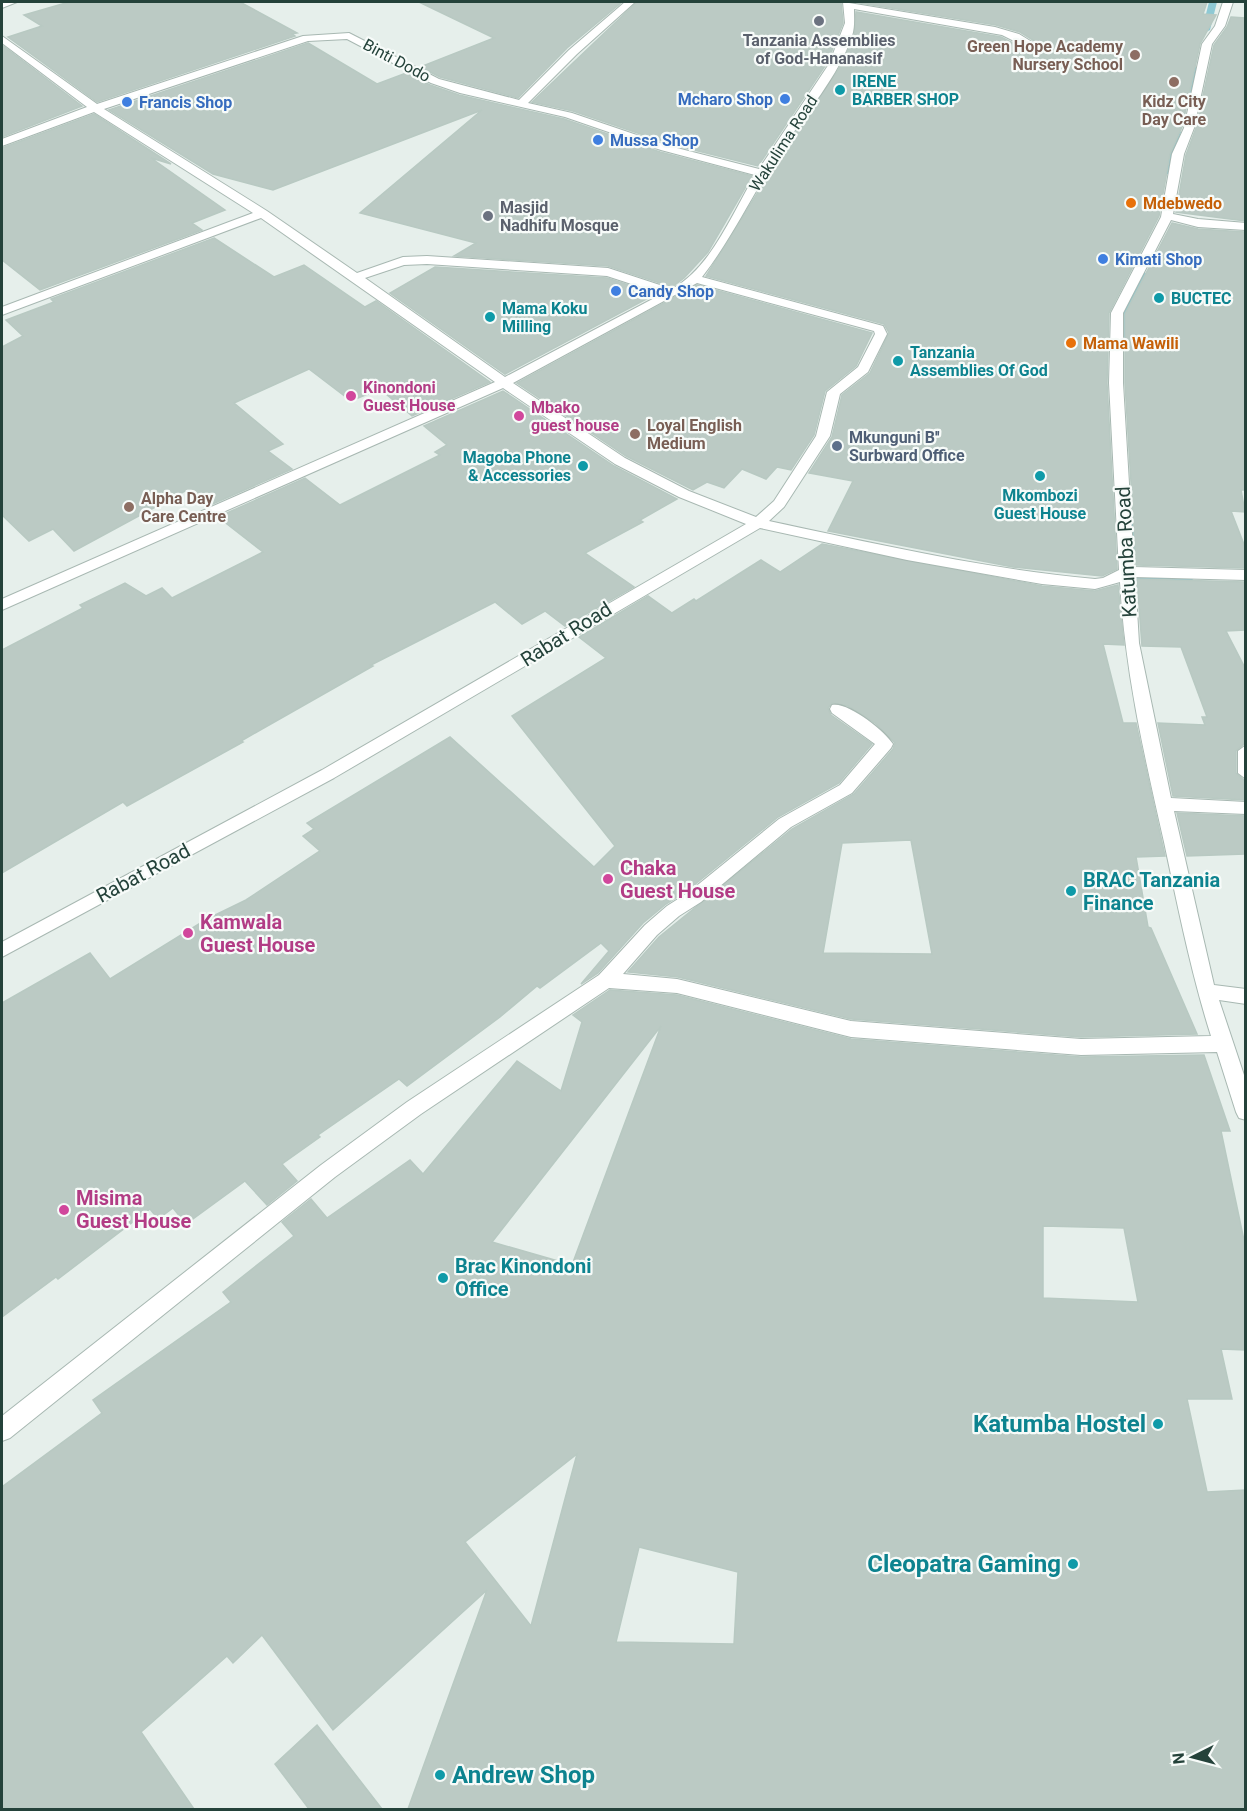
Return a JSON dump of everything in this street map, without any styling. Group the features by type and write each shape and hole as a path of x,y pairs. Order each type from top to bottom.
{"street":[{"path":"2,5 12,2"},
{"path":"521,104 573,52 630,2"},
{"name":"Katumba Road","path":"1228,2 1220,26 1207,44 1189,128 1178,154 1168,216 1117,314 1116,383 1131,643 1143,713 1206,991 1245,1112"},
{"path":"848,3 960,26 1001,30 1022,37 1036,49"},
{"name":"Wakulima Road","path":"697,279 761,173 841,52 850,23 848,3"},
{"name":"Binti Dodo","path":"2,143 144,90 307,38 349,36 435,81 464,91 568,115 634,135 665,148 761,173"},
{"path":"2,39 95,108 263,213 503,383 620,461 684,494 758,523 986,569 1095,584 1106,583 1127,572 1245,575"},
{"path":"2,311 263,213"},
{"path":"1168,216 1198,223 1245,227"},
{"path":"357,278 403,261 427,260 608,272 673,293"},
{"path":"2,605 503,383 697,279"},
{"name":"Rabat Road","path":"2,950 327,775 488,682 611,606 758,523 779,504 823,436 834,392 863,369 881,334 879,329 849,319 697,279"},
{"path":"2,1430 338,1164 414,1108 606,980 651,930 785,823 837,796 859,777 868,761 885,744 875,733 838,709"},
{"path":"1245,751 1245,773"},
{"path":"1164,804 1245,808"},
{"path":"606,980 677,986 851,1029 1081,1047 1224,1044"},
{"path":"1206,991 1245,997"}],"building":[{"path":"69,2 240,2 297,33 292,34 295,36 97,102 8,37 42,26 24,15"},
{"path":"419,2 622,2 567,48 518,98 440,77 420,67 494,38"},
{"path":"637,2 841,2 843,23 827,63 758,166 670,144 573,111 532,102"},
{"path":"854,2 1207,2 1203,14 1216,15 1200,44 1182,127 1170,154 1159,216 1109,313 1107,383 1117,569 1102,576 1013,567 828,531 853,481 809,473 832,437 842,395 870,373 889,333 884,324 706,276 784,150 840,67 854,37 856,12 1001,37 1035,54 1043,50 1041,45 1020,32 996,25"},
{"path":"1231,17 1245,18 1245,221 1176,212 1186,155 1196,128 1214,45"},
{"path":"308,43 377,84 406,73 430,85 459,95 564,119 660,152 752,176 708,252 684,278 672,287 608,266 454,256 476,243 360,213 482,110 273,190 213,174 109,110"},
{"path":"2,45 82,106 2,137"},
{"path":"94,114 171,164 151,158 225,210 192,223 202,230 40,290 2,260 2,148"},
{"path":"1172,223 1198,229 1245,232 1245,490 1241,490 1245,512 1231,511 1245,547 1245,568 1136,565 1125,383 1125,314"},
{"path":"214,238 274,277 304,265 365,307 376,301 490,382 412,416 380,389 351,401 309,369 234,403 283,444 268,451 292,469 206,507 185,491 74,551 53,529 29,541 2,515 2,347 23,336 6,320 54,302 51,299"},
{"path":"435,267 607,278 656,294 505,374 390,293"},
{"path":"697,285 872,333 856,366 825,391 814,435 791,470 777,467 766,479 742,469 724,488 707,482 693,490 626,456 517,383"},
{"path":"503,391 614,466 677,499 640,520 643,522 585,553 634,587 565,626 545,611 522,624 495,602 371,665 373,666 241,741 243,742 127,806 123,802 2,873 2,650 83,608 80,605 125,583 146,596 162,588 172,598 263,552 218,517 305,478 340,505 440,455 435,452 447,445 424,426"},
{"path":"822,544 1042,586 1095,591 1118,585 1124,645 1103,644 1123,723 1136,723 1165,856 1136,857 1148,927 1151,928 1197,1034 1081,1037 851,1019 678,977 628,972 659,937 792,829 854,794 893,749 895,743 875,723 848,706 832,703 828,708 831,715 872,744 839,783 778,817 688,890 666,904 643,923 598,973 581,984 609,951 601,943 540,988 537,986 500,1017 407,1086 399,1079 318,1135 320,1137 282,1164 297,1181 267,1205 245,1181 186,1224 173,1208 158,1219 150,1209 58,1279 56,1277 2,1317 2,1003 90,953 110,979 207,919 246,900 320,851 303,836 314,829 307,823 450,737 594,867 615,846 512,716 606,658 579,637 648,596 672,613 694,599 696,601 761,560 780,572","holes":["911,840 932,954 823,953 842,843"]},
{"path":"1137,579 1245,582 1245,630 1226,631 1245,668 1245,743 1236,751 1236,773 1245,781 1245,800 1173,796 1158,723 1205,725 1202,717 1207,717 1181,647 1142,646"},
{"path":"1177,813 1245,816 1245,854 1187,856"},
{"path":"610,990 677,995 851,1039 1081,1057 1204,1055 1230,1131 1221,1131 1245,1245 1245,1350 1221,1349 1232,1399 1187,1399 1207,1492 1245,1490 1245,1809 408,1809 487,1590 333,1730 262,1635 233,1663 227,1656 141,1732 194,1809 2,1809 2,1487 102,1413 93,1400 231,1302 223,1292 294,1236 282,1222 311,1199 327,1218 410,1160 423,1174 517,1061 561,1091 582,1022 573,1015","holes":["661,1026 572,1265 492,1242","1043,1226 1124,1228 1138,1302 1043,1298","577,1454 531,1626 465,1542","639,1547 738,1572 734,1644 616,1642"]},
{"path":"317,1725 382,1809 309,1809 275,1764"}],"waterway":[{"path":"1206,30 1213,2"},
{"path":"1186,99 1196,69"},
{"path":"1164,174 1177,132"},
{"path":"1119,345 1124,323 1144,275"},
{"path":"1129,517 1136,556"},
{"path":"1134,578 1189,578"}],"place":[{"name":"Tanzania Assemblies of God-Hananasif","path":"819,21"},
{"name":"Green Hope Academy Nursery School","path":"1135,55"},
{"name":"Kidz City Day Care","path":"1174,82"},
{"name":"IRENE BARBER SHOP","path":"840,90"},
{"name":"Mcharo Shop","path":"785,99"},
{"name":"Francis Shop","path":"127,102"},
{"name":"Mussa Shop","path":"598,140"},
{"name":"Mdebwedo","path":"1131,203"},
{"name":"Masjid Nadhifu Mosque","path":"488,216"},
{"name":"Kimati Shop","path":"1103,259"},
{"name":"Candy Shop","path":"616,291"},
{"name":"BUCTEC","path":"1159,298"},
{"name":"Mama Koku Milling","path":"490,317"},
{"name":"Mama Wawili","path":"1071,343"},
{"name":"Tanzania Assemblies Of God","path":"898,361"},
{"name":"Kinondoni Guest House","path":"351,396"},
{"name":"Mbako guest house","path":"519,416"},
{"name":"Loyal English Medium","path":"635,434"},
{"name":"Mkunguni B'' Surbward Office","path":"837,446"},
{"name":"Magoba Phone & Accessories","path":"583,466"},
{"name":"Mkombozi Guest House","path":"1040,476"},
{"name":"Alpha Day Care Centre","path":"129,507"},
{"name":"Chaka Guest House","path":"608,879"},
{"name":"BRAC Tanzania Finance","path":"1071,891"},
{"name":"Kamwala Guest House","path":"188,933"},
{"name":"Misima Guest House","path":"64,1210"},
{"name":"Brac Kinondoni Office","path":"443,1278"},
{"name":"Katumba Hostel","path":"1158,1424"},
{"name":"Cleopatra Gaming","path":"1073,1564"},
{"name":"Andrew Shop","path":"440,1775"}]}
